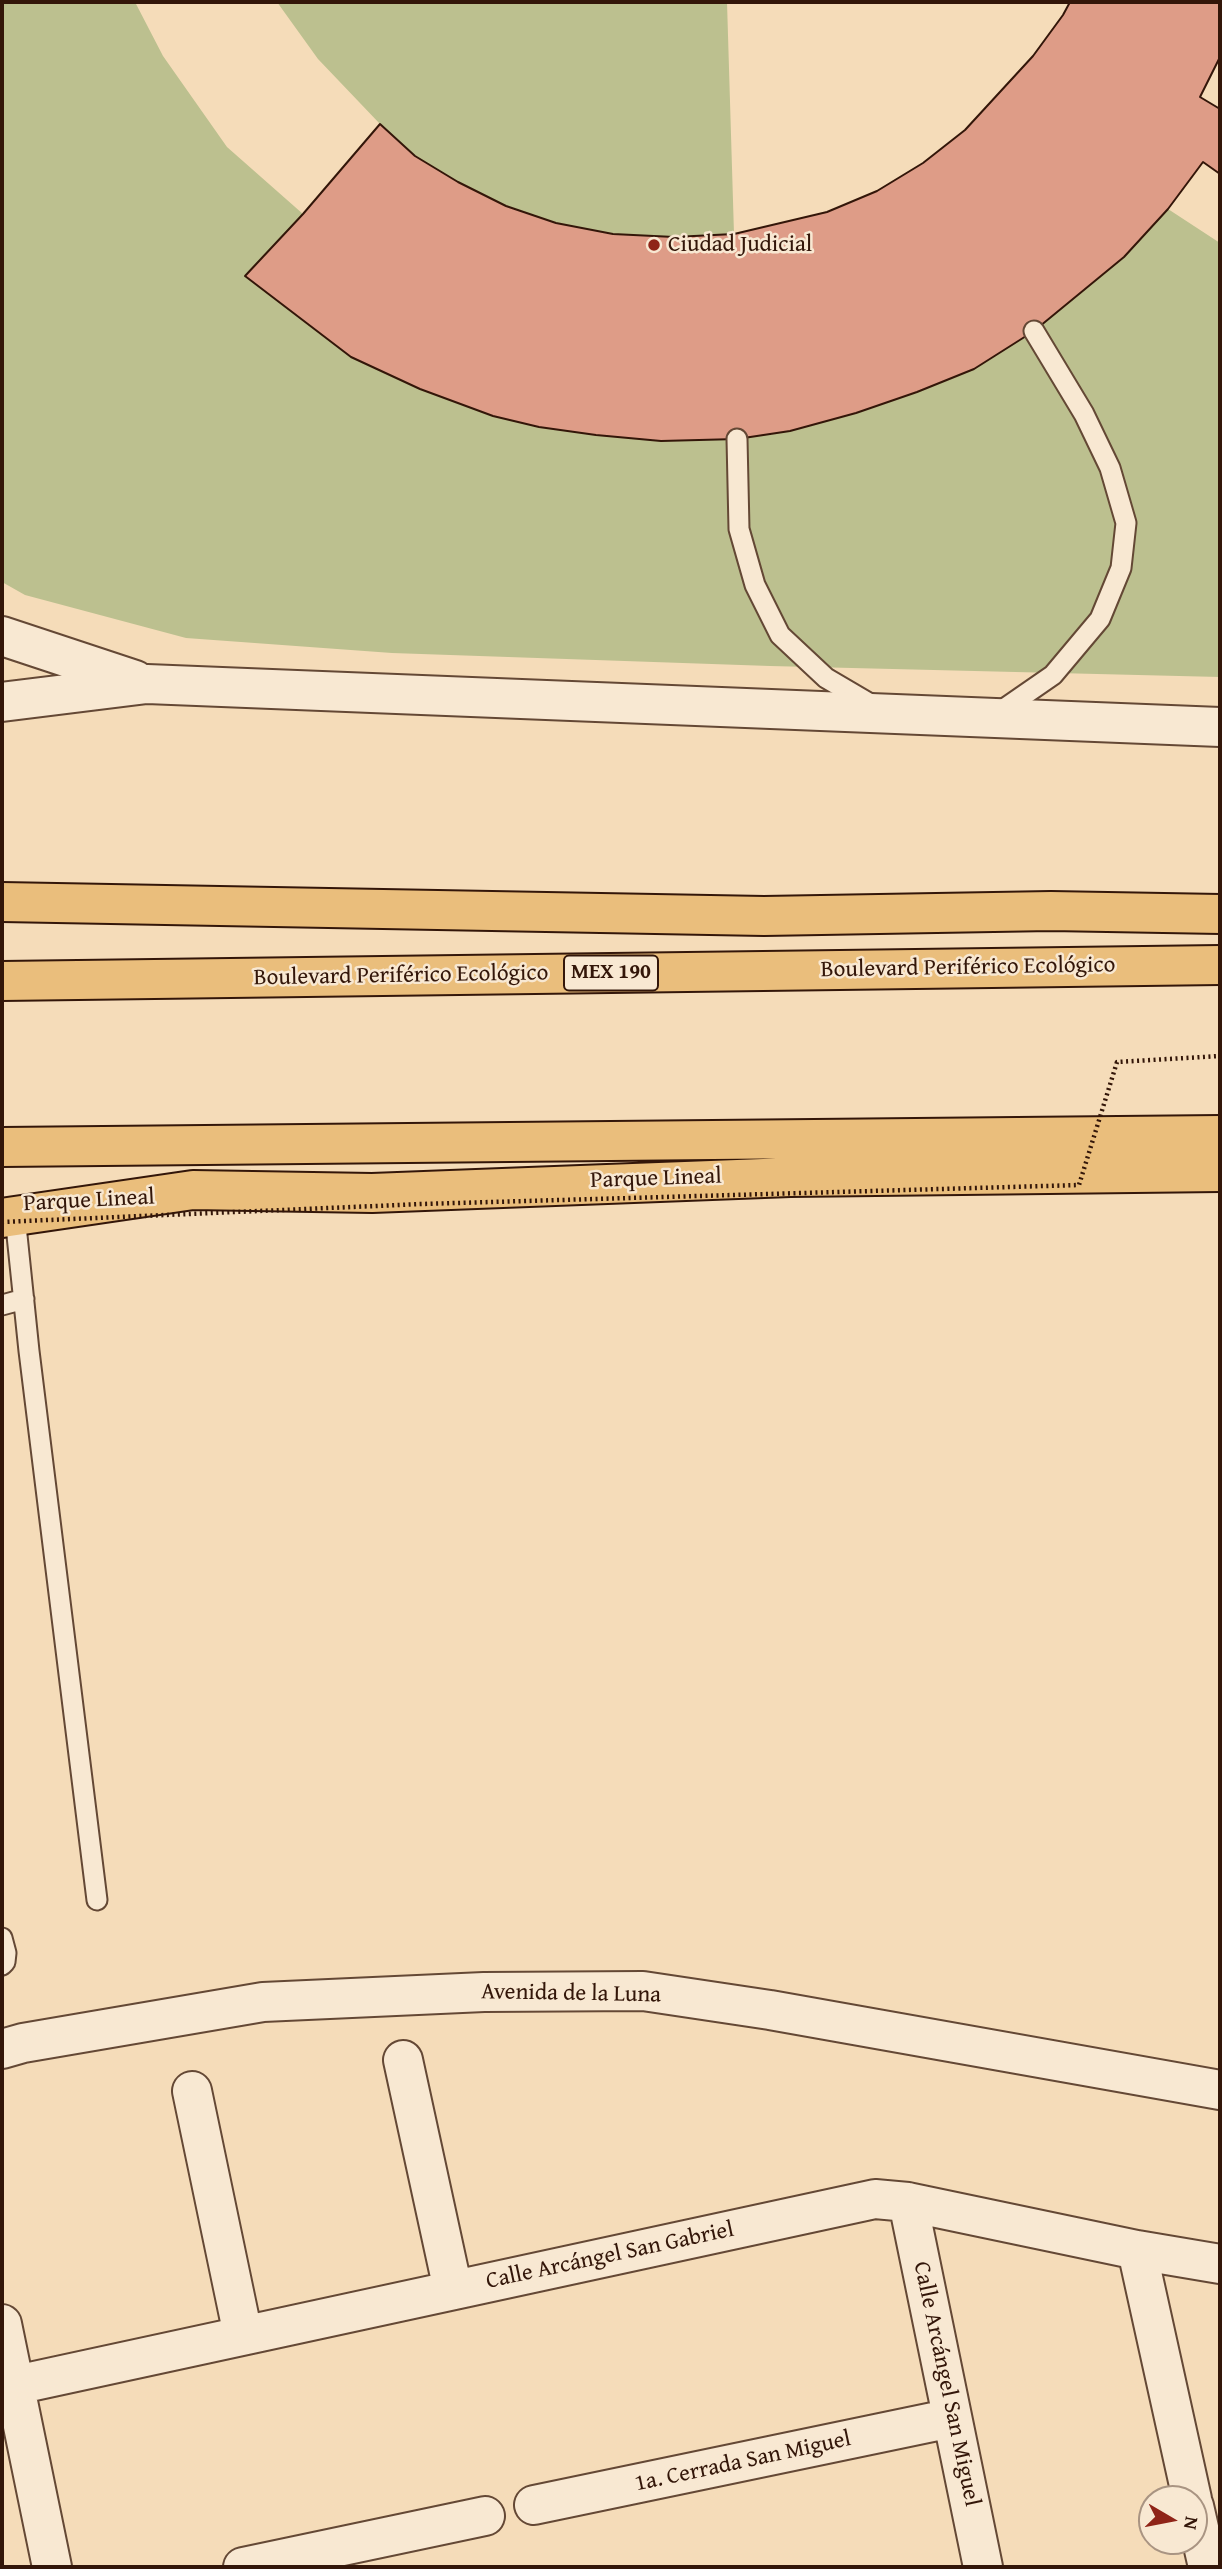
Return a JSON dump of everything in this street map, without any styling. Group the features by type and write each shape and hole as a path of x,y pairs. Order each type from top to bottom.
{"highway":[{"path":"2,902 764,916 1051,911 1220,914"},
{"name":"Boulevard Periférico Ecológico","path":"2,981 1220,965"},
{"path":"2,1147 1220,1135"},
{"path":"6,1219 193,1191 372,1193 790,1177 1220,1172"}],"street":[{"path":"2,636 147,684"},
{"path":"2,702 147,684 1220,727"},
{"name":"Avenida de la Luna","path":"2,2049 23,2043 263,2002 484,1992 643,1991 783,2012 1220,2090"},
{"path":"402,2060 453,2290"},
{"path":"192,2091 243,2335"},
{"name":"Calle Arcángel San Gabriel","path":"8,2386 875,2199 908,2202 1136,2250 1220,2264"},
{"name":"Calle Arcángel San Miguel","path":"908,2202 983,2567"},
{"path":"1136,2250 1189,2485"},
{"path":"2,2324 8,2386 52,2567"},
{"name":"1a. Cerrada San Miguel","path":"534,2505 952,2418"},
{"path":"243,2567 485,2516"}],"lane":[{"path":"992,718 1053,675 1100,619 1121,568 1126,523 1110,468 1084,414 1034,331"},
{"path":"737,439 738,529 755,585 780,635 826,678 885,713"},
{"path":"6,1219 24,1299 97,1900"},
{"path":"2,1305 24,1299"},
{"path":"2,1938 6,1952 2,1965"}],"path":[{"name":"Parque Lineal","path":"6,1219 1079,1185 1117,1062 1220,1056"}],"green space":[{"path":"2,2 135,2 163,56 227,147 303,214 245,276 351,357 493,416 539,427 661,441 790,431 856,413 917,392 974,369 1034,331 1124,257 1168,209 1220,243 1220,677 392,653 186,638 25,595 2,582"},
{"path":"277,2 727,2 734,234 674,237 613,234 556,223 506,206 458,182 415,156 380,124 318,59"}],"building":[{"path":"1070,2 1220,2 1220,57 1200,97 1220,109 1220,174 1203,162 1168,209 1124,257 1034,331 974,369 856,413 790,431 737,439 661,441 539,427 493,416 420,389 351,357 245,276 303,214 380,124 415,156 458,182 506,206 556,223 613,234 674,237 734,234 827,212 877,191 923,163 965,130 1033,56"}],"place":[{"name":"Ciudad Judicial","path":"654,245"}]}
